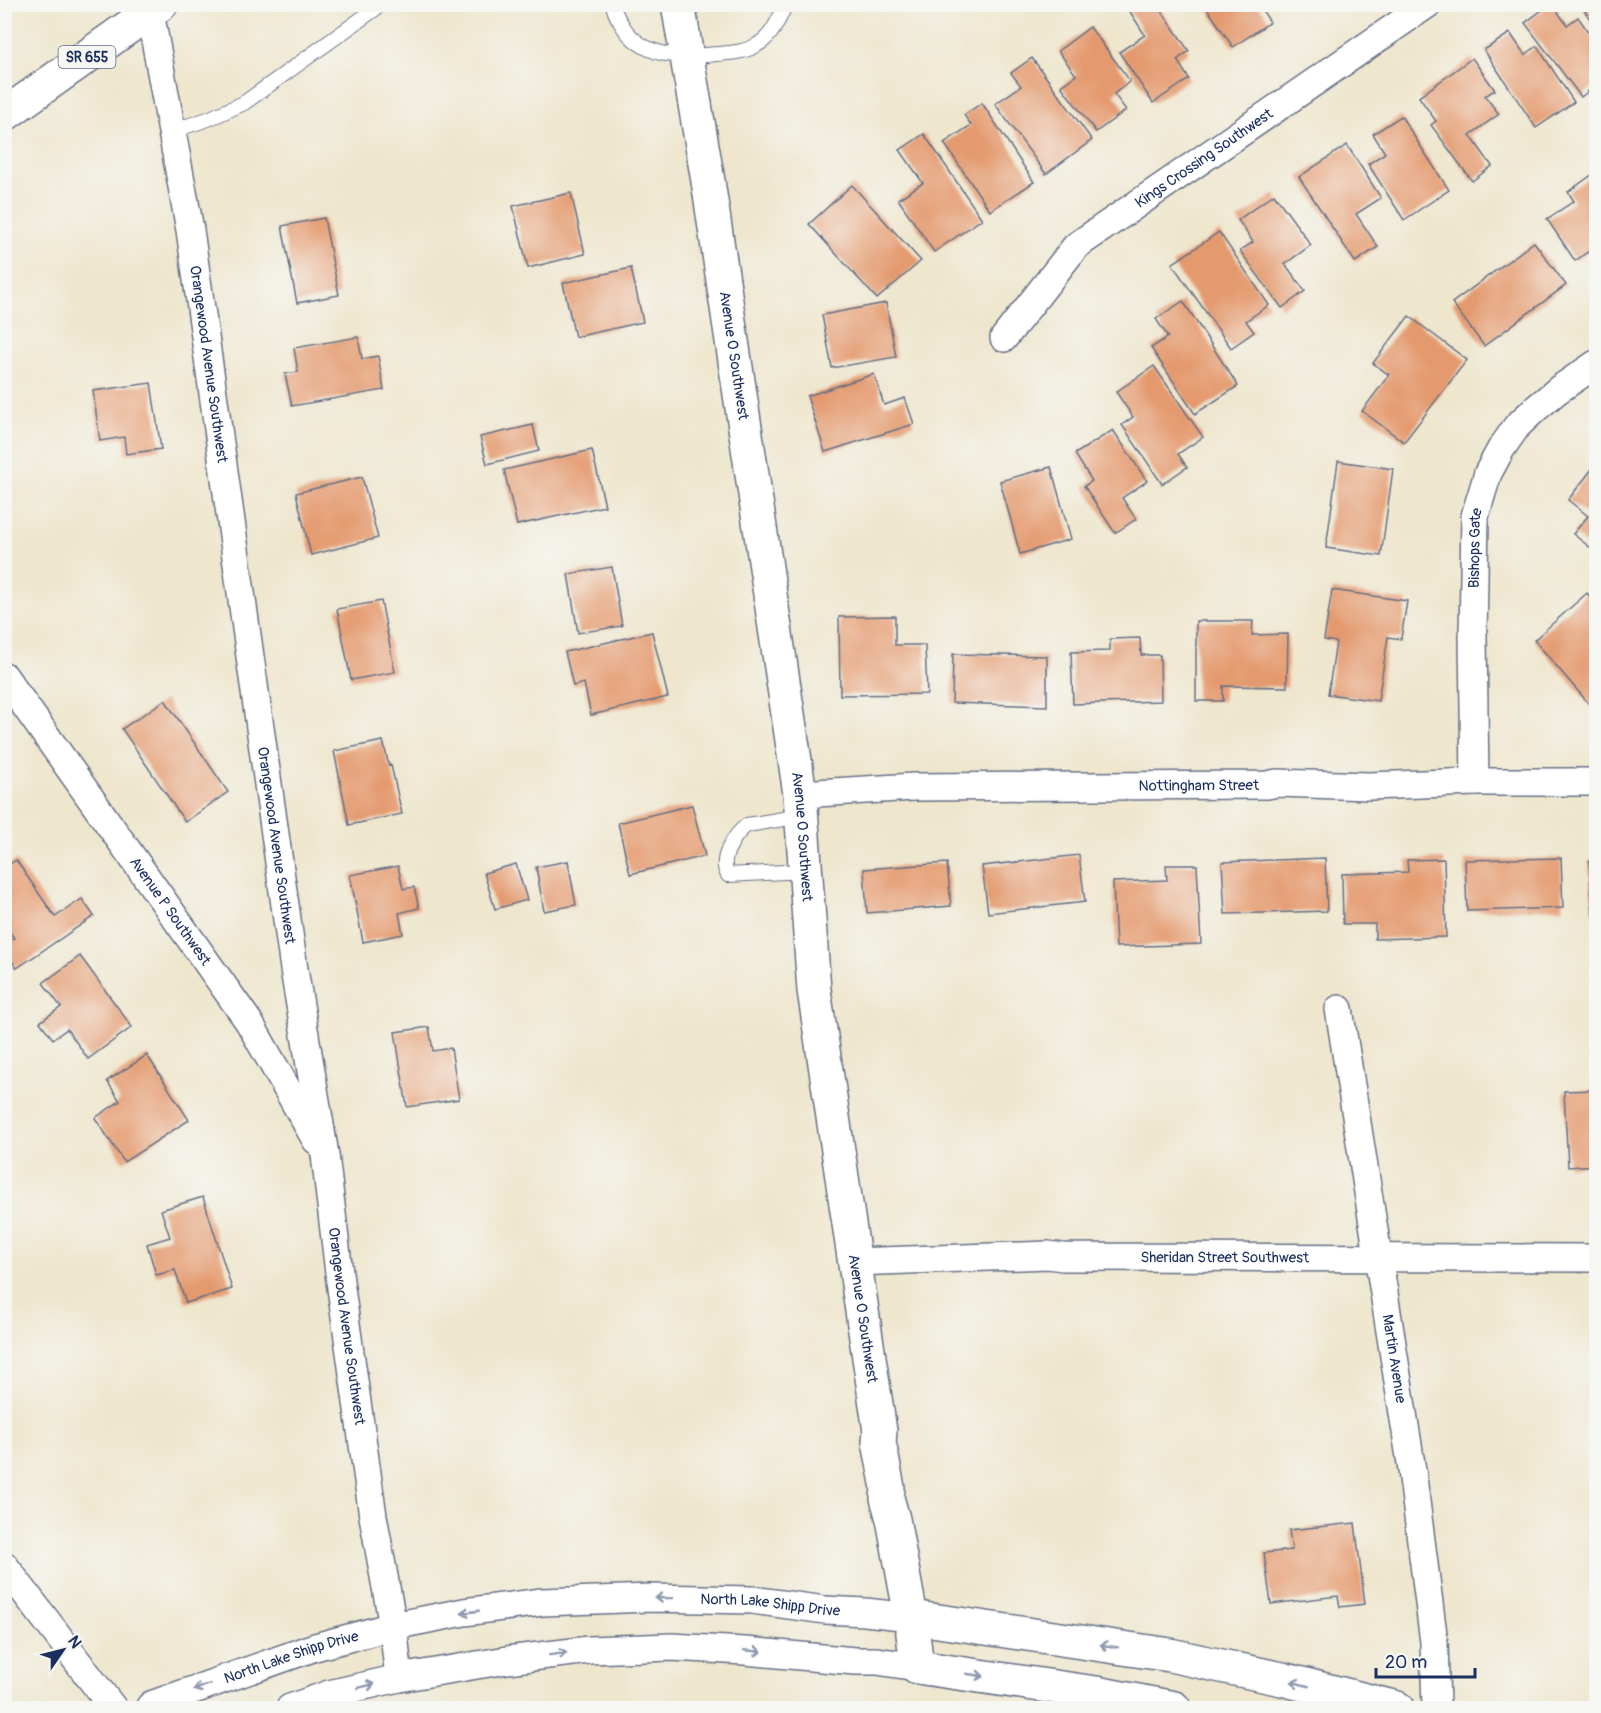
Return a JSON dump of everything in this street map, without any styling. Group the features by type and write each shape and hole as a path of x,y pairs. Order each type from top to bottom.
{"street":[{"name":"Avenue O Southwest","path":"678,4 710,193 801,805 814,990 880,1431 879,1442 888,1488 887,1498 911,1617 917,1667"},
{"name":"Kings Crossing Southwest","path":"1004,338 1076,246 1428,4"},
{"name":"Orangewood Avenue Southwest","path":"156,8 172,131 190,230 289,934 324,1155 373,1516 393,1626 399,1678"},
{"name":"SR 655","path":"4,115 156,8"},
{"name":"Bishops Gate","path":"1475,782 1474,516 1488,472 1517,426 1558,390 1596,364"},
{"name":"Avenue P Southwest","path":"4,676 249,1022 324,1155"},
{"name":"Nottingham Street","path":"801,805 914,786 1256,785 1278,783 1369,786 1475,782 1596,782"},
{"name":"Martin Avenue","path":"1340,1009 1412,1470 1432,1632 1436,1708"},
{"name":"Sheridan Street Southwest","path":"853,1262 1048,1256 1596,1258"},
{"path":"1563,1259 1596,1266"},
{"path":"4,1565 113,1708"},
{"name":"North Lake Shipp Drive","path":"149,1708 151,1705 315,1647 393,1626 464,1612 542,1602 650,1598 752,1600 825,1610 911,1617 1170,1655 1282,1679 1397,1708"},
{"path":"290,1708 329,1694 399,1678 507,1660 589,1650 670,1647 877,1661 1096,1693 1174,1708"}],"lane":[{"path":"172,131 208,119 244,103 382,4"},
{"path":"613,4 614,12 628,34 649,51 687,58 737,52 757,46 774,31 786,4"},
{"path":"801,805 747,825 742,829 724,860 724,869 728,875 805,871"}],"building":[{"path":"1125,4 1157,4 1189,51 1177,60 1189,79 1153,103 1119,52 1145,35"},
{"path":"1204,4 1258,4 1270,22 1233,47"},
{"path":"1550,4 1567,25 1578,17 1596,43 1596,85 1581,97 1525,23"},
{"path":"1585,4 1596,4 1596,28 1582,7"},
{"path":"1090,27 1130,81 1114,94 1126,110 1096,132 1061,86 1076,75 1058,51"},
{"path":"1510,33 1525,55 1537,46 1574,102 1536,128 1484,50"},
{"path":"1032,58 1092,140 1046,174 995,104 1021,86 1011,73"},
{"path":"1472,58 1495,90 1485,96 1499,114 1470,135 1492,166 1472,181 1431,125 1436,121 1419,97"},
{"path":"982,103 1034,182 990,211 944,143 971,125 964,115"},
{"path":"1401,116 1449,190 1404,220 1368,164 1385,153 1373,134"},
{"path":"924,134 982,219 934,252 898,199 923,183 900,150"},
{"path":"1347,145 1381,198 1356,214 1378,247 1355,262 1299,177"},
{"path":"1596,172 1596,246 1575,261 1547,219 1574,201 1568,192"},
{"path":"852,185 921,261 877,299 809,224"},
{"path":"571,193 585,254 528,268 513,206"},
{"path":"1274,194 1311,245 1285,264 1305,291 1282,308 1240,251 1253,242 1238,220"},
{"path":"324,218 339,295 297,303 282,226"},
{"path":"1219,232 1269,305 1246,321 1254,332 1231,348 1172,264"},
{"path":"1534,242 1566,285 1484,346 1452,303"},
{"path":"631,268 643,322 575,337 563,283"},
{"path":"1183,301 1238,386 1195,414 1151,348 1168,337 1156,319"},
{"path":"886,303 896,357 832,368 822,315"},
{"path":"1409,316 1467,360 1404,442 1362,411 1389,375 1373,363"},
{"path":"358,337 362,359 378,356 384,390 292,406 285,374 298,372 294,348"},
{"path":"1154,366 1203,437 1178,454 1187,467 1162,484 1122,425 1133,417 1116,392"},
{"path":"874,374 884,405 905,398 914,424 825,452 807,396"},
{"path":"151,383 161,449 126,454 124,437 100,441 93,391"},
{"path":"533,425 539,451 487,464 480,437"},
{"path":"1113,430 1147,481 1122,498 1136,519 1115,533 1084,486 1092,481 1075,454"},
{"path":"592,450 605,506 517,525 504,470"},
{"path":"1338,461 1393,469 1381,556 1326,548"},
{"path":"1596,464 1596,552 1573,534 1588,516 1568,500"},
{"path":"1051,467 1071,539 1020,554 1000,481"},
{"path":"362,477 378,538 311,555 296,493"},
{"path":"612,567 622,626 578,633 568,574"},
{"path":"1332,590 1407,601 1401,639 1388,637 1378,701 1328,694 1336,642 1324,640"},
{"path":"1587,593 1596,605 1596,712 1534,640"},
{"path":"381,601 395,672 351,680 337,609"},
{"path":"895,616 895,645 925,645 927,694 840,695 839,617"},
{"path":"1196,621 1253,621 1252,635 1288,634 1287,687 1223,686 1223,701 1196,701"},
{"path":"652,632 668,697 591,715 584,683 573,686 565,652"},
{"path":"1140,638 1141,655 1160,655 1161,701 1073,704 1071,652 1110,651 1110,639"},
{"path":"953,654 1047,656 1047,706 952,703"},
{"path":"165,700 228,792 185,822 122,729"},
{"path":"383,741 402,814 349,825 334,751"},
{"path":"692,805 705,856 630,874 618,823"},
{"path":"1079,855 1085,902 988,913 982,866"},
{"path":"1325,858 1327,911 1225,914 1222,862"},
{"path":"1561,858 1563,908 1467,911 1465,860"},
{"path":"1444,859 1446,937 1375,939 1375,924 1343,924 1342,874 1408,872 1407,860"},
{"path":"16,860 55,917 82,899 94,916 17,968 4,950 4,944 14,938 4,924 4,868"},
{"path":"568,861 576,905 544,911 536,867"},
{"path":"1589,861 1596,861 1596,913 1593,913"},
{"path":"947,863 951,906 867,913 864,869"},
{"path":"516,864 527,900 495,909 484,873"},
{"path":"1166,865 1197,865 1201,944 1116,947 1113,882 1167,880"},
{"path":"398,866 403,889 414,887 419,908 399,913 403,934 363,942 350,875"},
{"path":"80,956 132,1027 88,1059 67,1029 53,1039 40,1022 61,1007 43,983"},
{"path":"429,1027 433,1051 451,1048 459,1099 407,1107 395,1032"},
{"path":"147,1055 189,1120 124,1162 95,1118 120,1101 107,1081"},
{"path":"1596,1090 1596,1165 1568,1167 1564,1091"},
{"path":"203,1197 232,1289 186,1303 175,1270 156,1275 147,1244 170,1237 161,1210"},
{"path":"1355,1523 1365,1604 1340,1607 1338,1596 1271,1604 1264,1553 1292,1550 1289,1530"}]}
